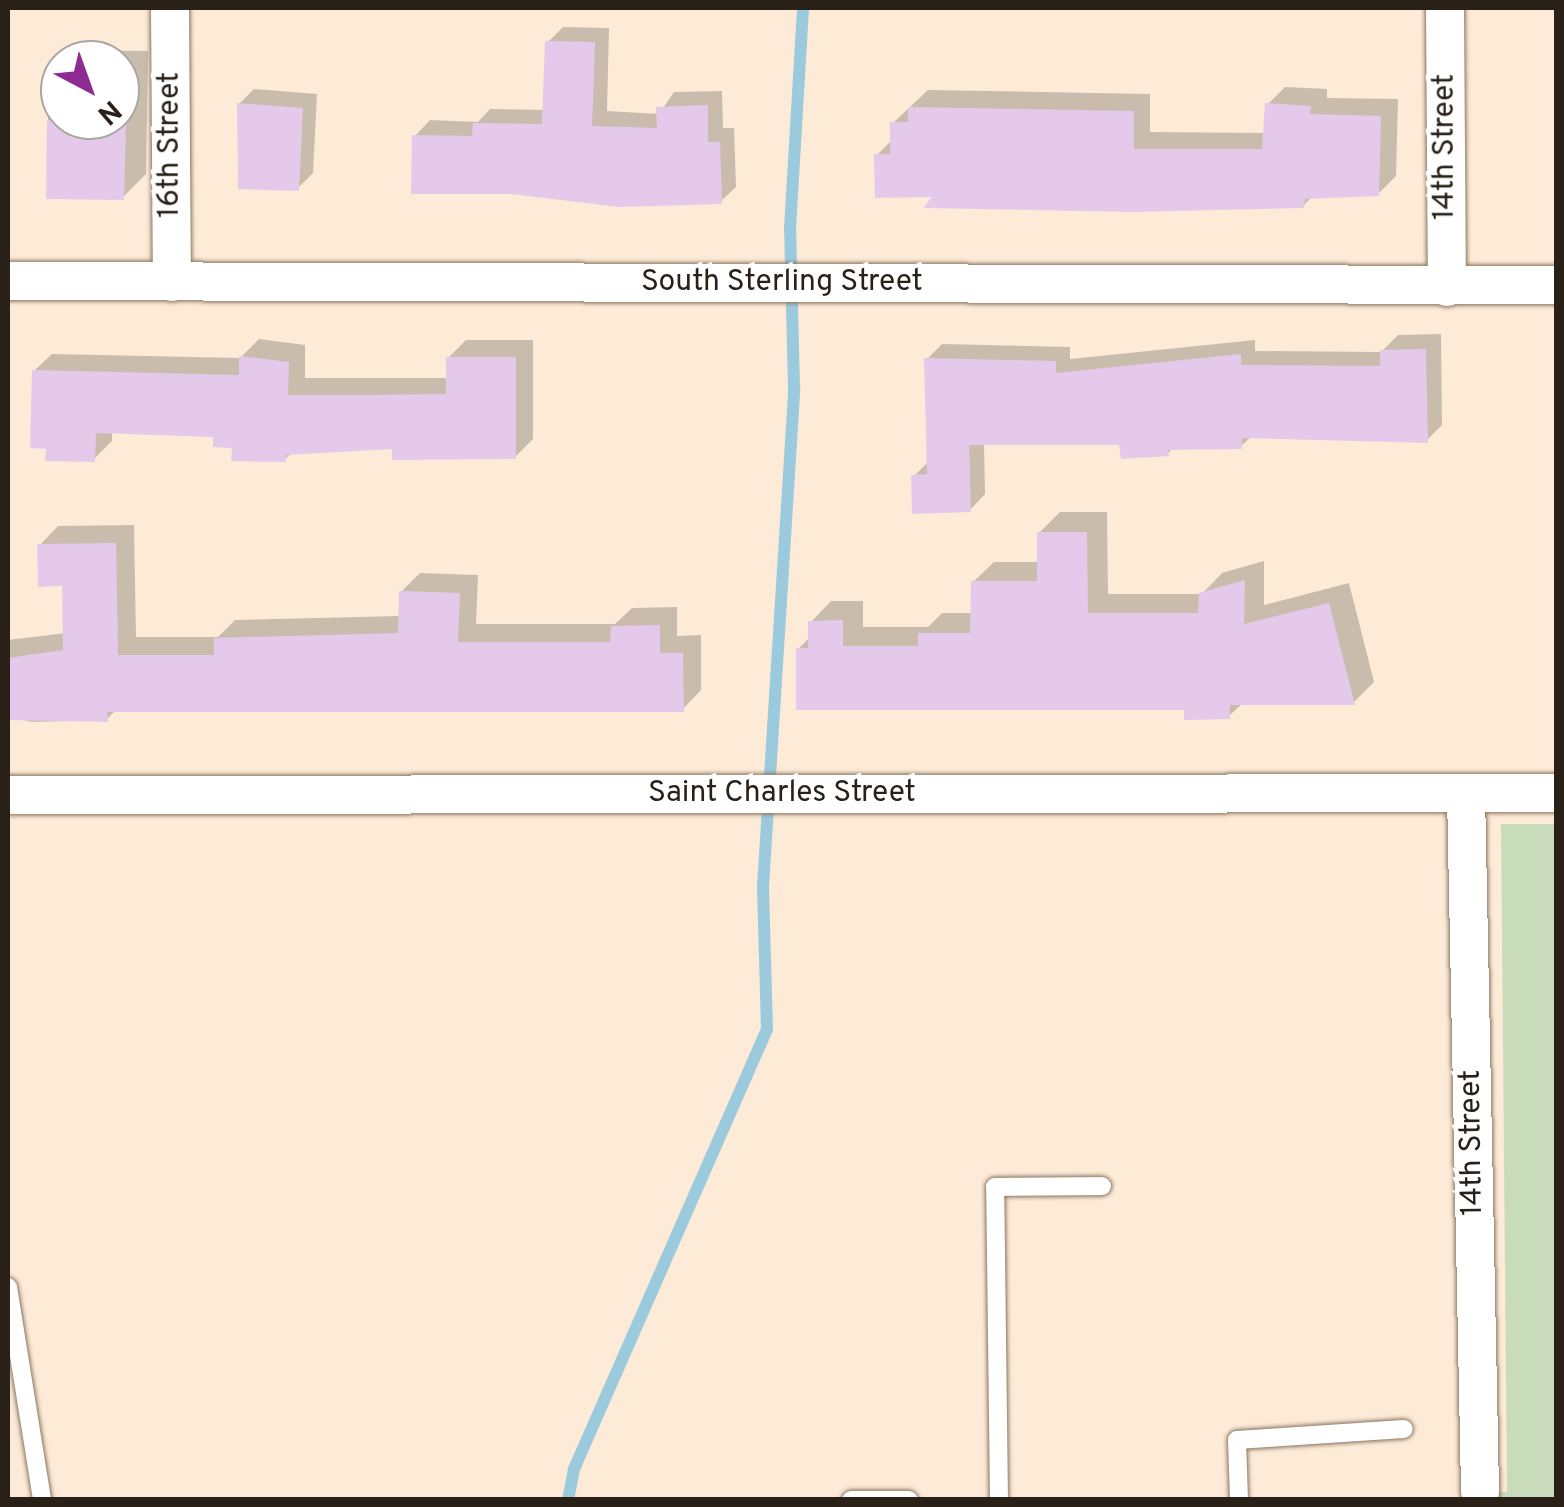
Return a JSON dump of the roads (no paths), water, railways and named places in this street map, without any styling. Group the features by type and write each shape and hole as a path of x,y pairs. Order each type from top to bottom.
{"street":[{"name":"16th Street","path":"170,8 172,282"},
{"name":"14th Street","path":"1446,8 1447,287"},
{"name":"South Sterling Street","path":"8,281 1556,285"},
{"name":"14th Street","path":"1466,793 1480,1492"},
{"name":"Saint Charles Street","path":"8,795 1556,793"}],"lane":[{"path":"998,1500 995,1187 1102,1186"},
{"path":"8,1287 42,1500"},
{"path":"1239,1500 1237,1440 1404,1430"},
{"path":"851,1500 909,1500"}],"waterway":[{"path":"568,1500 574,1469 767,1030 763,887 794,388 790,228 803,8"}]}
